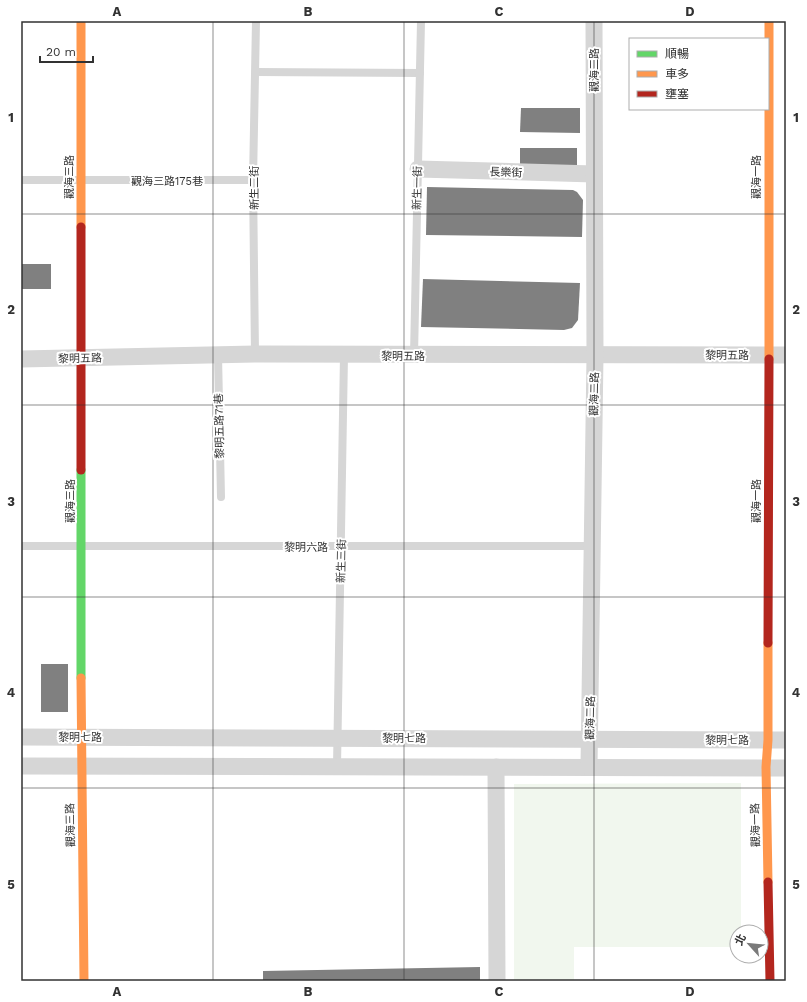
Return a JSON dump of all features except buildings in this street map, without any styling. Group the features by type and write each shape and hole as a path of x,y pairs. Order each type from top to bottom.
{"street":[{"name":"觀海三路","path":"81,21 81,766 84,981"},
{"name":"觀海二路","path":"589,767 595,356 594,21"},
{"name":"觀海一路","path":"768,21 768,38"},
{"name":"觀海一路","path":"768,110 768,740 766,768 770,981"},
{"name":"長樂街","path":"418,169 594,174"},
{"name":"黎明五路","path":"21,359 255,354 414,356 786,355"},
{"name":"黎明七路","path":"21,737 786,740"},
{"path":"21,766 786,768"},
{"path":"496,767 497,981"}],"lane":[{"name":"新生二街","path":"255,354 253,180 256,21"},
{"name":"新生一街","path":"414,356 421,21"},
{"path":"256,72 420,73"},
{"name":"觀海三路175巷","path":"21,180 253,180"},
{"name":"黎明五路71巷","path":"218,355 221,497"},
{"name":"新生三街","path":"337,767 342,547 344,355"},
{"name":"黎明六路","path":"21,546 592,546"}],"shaded area":[{"path":"741,783 741,924 729,924 729,947 574,947 574,981 514,981 514,784"}],"traffic: fast":[{"path":"81,470 81,678"}],"traffic: slow":[{"path":"81,21 81,227"},
{"path":"769,21 769,359"},
{"path":"768,643 768,740 766,767 768,882"},
{"path":"81,678 84,981"}],"traffic: jam":[{"path":"81,227 81,470"},
{"path":"768,643 769,359"},
{"path":"768,882 770,981"}]}
